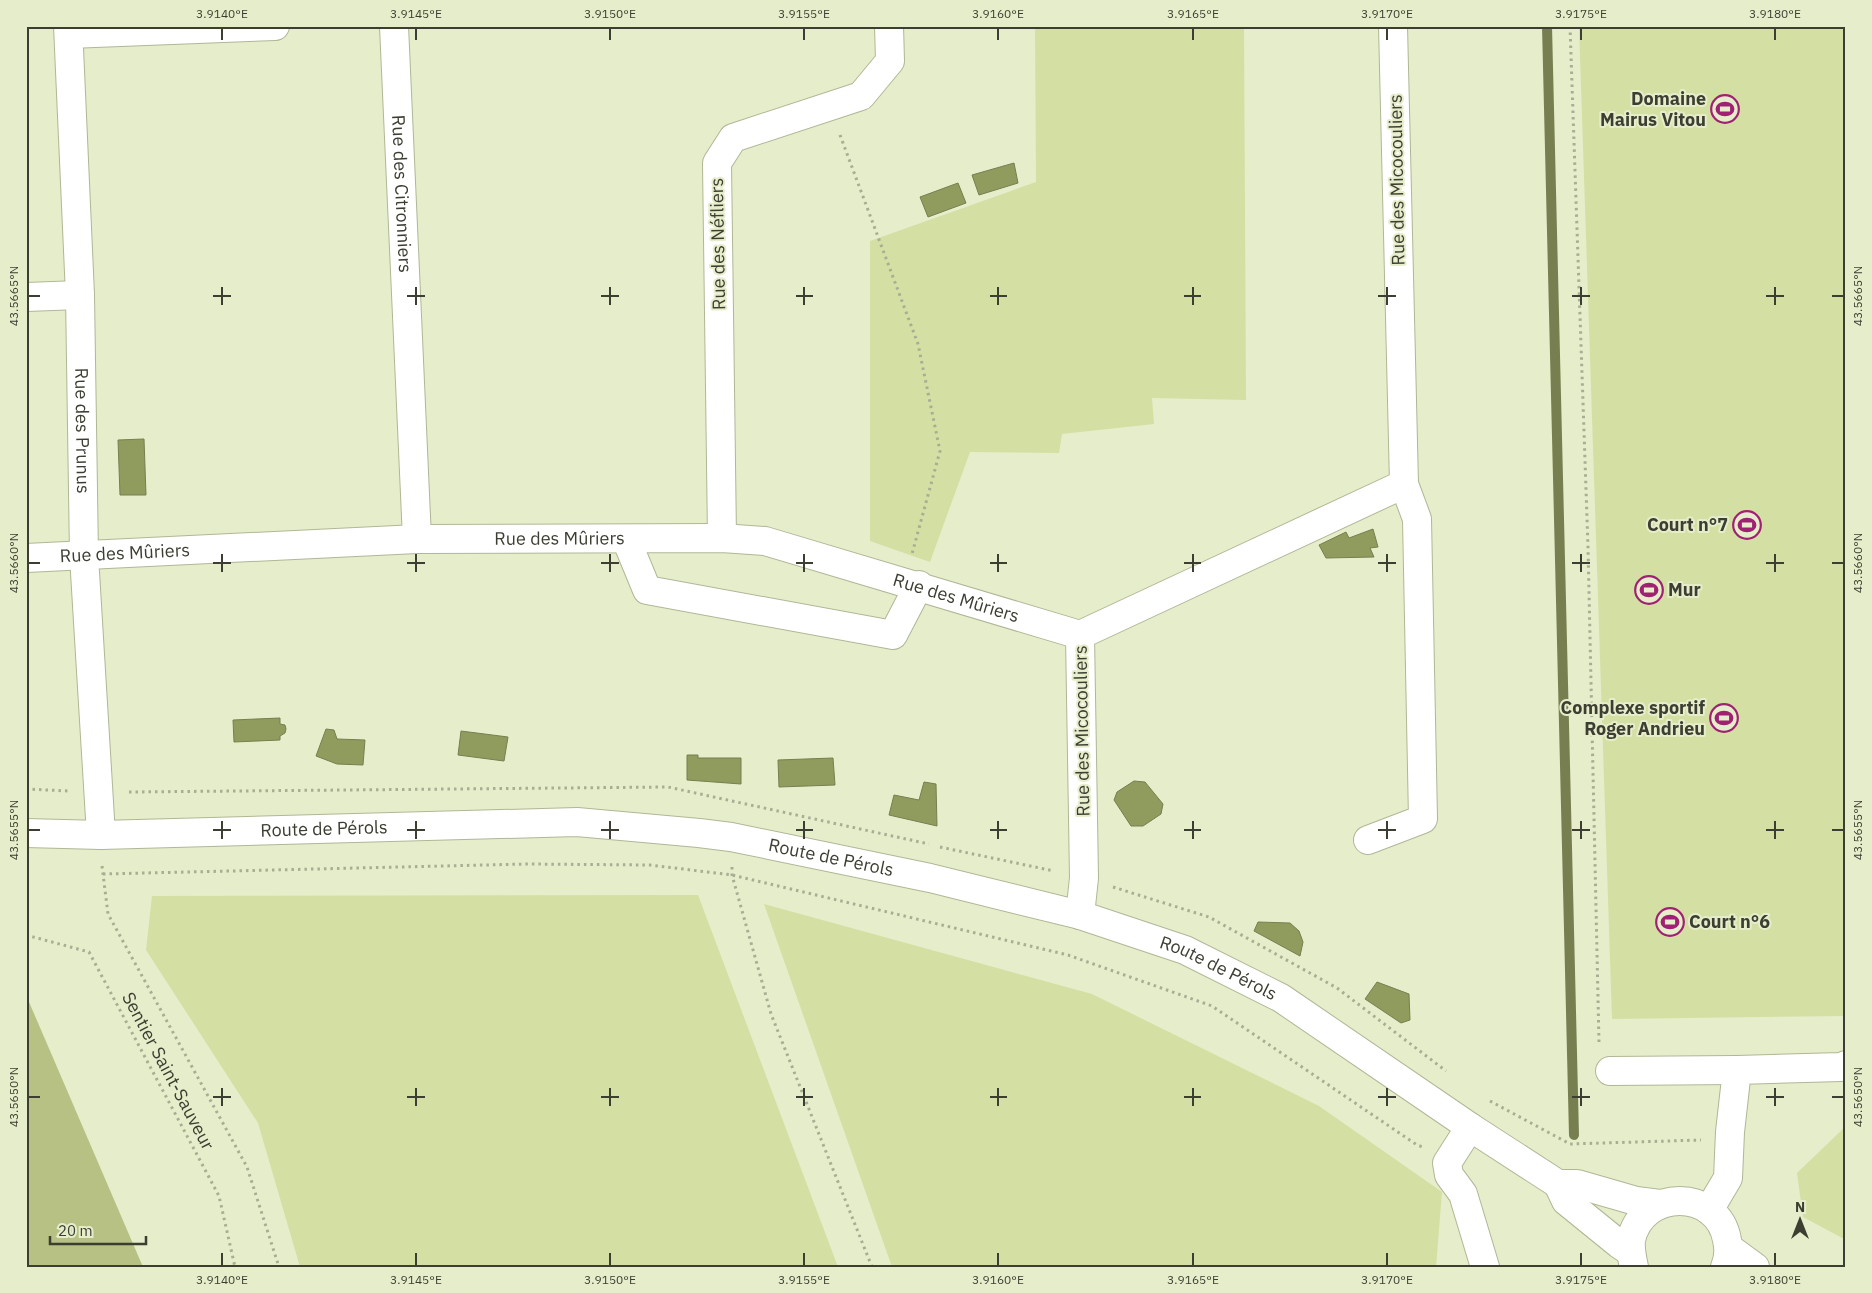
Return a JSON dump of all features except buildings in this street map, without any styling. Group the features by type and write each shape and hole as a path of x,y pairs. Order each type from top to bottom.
{"street":[{"path":"69,30 275,26"},
{"name":"Rue des Citronniers","path":"394,26 417,540"},
{"name":"Rue des Néfliers","path":"722,538 717,164 733,138 861,96 890,61 889,26"},
{"name":"Rue des Micocouliers","path":"1368,840 1423,819 1417,519 1404,484 1393,26"},
{"name":"Rue des Prunus","path":"69,30 80,295 84,556 101,835"},
{"path":"26,297 80,295"},
{"name":"Rue des Micocouliers","path":"1080,915 1084,878 1080,634 1404,484"},
{"name":"Rue des Mûriers","path":"26,558 417,540 722,538 765,540 1080,634"},
{"path":"626,540 647,590 893,634 912,583"},
{"name":"Route de Pérols","path":"26,833 101,835 578,822 699,833 731,838 930,878 1080,915 1185,950 1281,998 1470,1127 1558,1184 1566,1201 1619,1244 1632,1259"},
{"path":"1610,1071 1737,1070 1841,1067 1846,1065"},
{"path":"1737,1070 1730,1132 1728,1178 1709,1210 1719,1220 1726,1234 1727,1257 1755,1267"},
{"path":"1470,1127 1447,1163 1449,1175 1463,1194 1485,1267"},
{"name":"Route de Pérols","path":"1558,1184 1577,1184 1636,1201 1660,1204 1676,1201 1694,1202 1709,1210"},
{"path":"1632,1259 1631,1240 1635,1228 1650,1210 1660,1204"}],"path":[{"path":"1570,26 1588,538 1599,1070 1610,1071"},
{"path":"829,106 918,344 940,451 912,583"},
{"path":"101,835 108,914 247,1168 279,1267"},
{"path":"731,838 732,875 771,1014 872,1267"},
{"path":"103,874 527,864 650,865 732,875 1068,956 1212,1006 1417,1145 1426,1148"},
{"name":"Sentier Saint-Sauveur","path":"26,934 89,952 219,1196 235,1267"}],"shaded area":[{"path":"1035,26 1244,26 1246,400 1152,398 1154,424 1062,434 1059,453 970,452 930,562 870,541 870,241 1036,182"},
{"name":"Complexe sportif Roger Andrieu","path":"1579,26 1846,26 1846,1016 1612,1019"},
{"path":"1014,163 1018,183 979,195 972,175"},
{"path":"958,183 966,203 928,217 920,197"},
{"path":"144,439 146,495 120,495 118,440"},
{"path":"1373,529 1378,547 1370,548 1374,557 1326,558 1319,545 1346,532 1349,538"},
{"path":"280,718 280,724 285,725 286,729 285,733 280,736 280,740 234,742 233,720"},
{"path":"326,729 334,730 337,739 365,740 363,765 337,764 316,756"},
{"path":"461,731 508,737 504,761 458,755"},
{"path":"687,755 698,755 698,758 741,758 741,784 687,780"},
{"path":"833,758 835,785 779,787 778,760"},
{"path":"1134,781 1145,782 1163,804 1161,814 1143,826 1131,826 1114,800 1117,792"},
{"path":"924,782 936,784 937,826 889,815 894,795 919,800"},
{"path":"698,895 838,1267 300,1267 258,1123 146,950 152,896"},
{"path":"764,904 1092,994 1319,1106 1442,1192 1436,1267 892,1267"},
{"path":"1258,922 1290,923 1299,931 1303,942 1300,956 1254,931"},
{"path":"1377,982 1409,994 1410,1020 1401,1023 1365,999"},
{"path":"26,995 143,1267 26,1267"},
{"path":"1846,1126 1846,1240 1803,1217 1797,1173"}],"waterway":[{"path":"1547,26 1574,1135"}],"place":[{"name":"Domaine Mairus Vitou","path":"1725,109"},
{"name":"Court n°7","path":"1747,525"},
{"name":"Mur","path":"1649,590"},
{"name":"Complexe sportif Roger Andrieu","path":"1724,718"},
{"name":"Court n°6","path":"1670,922"}]}
